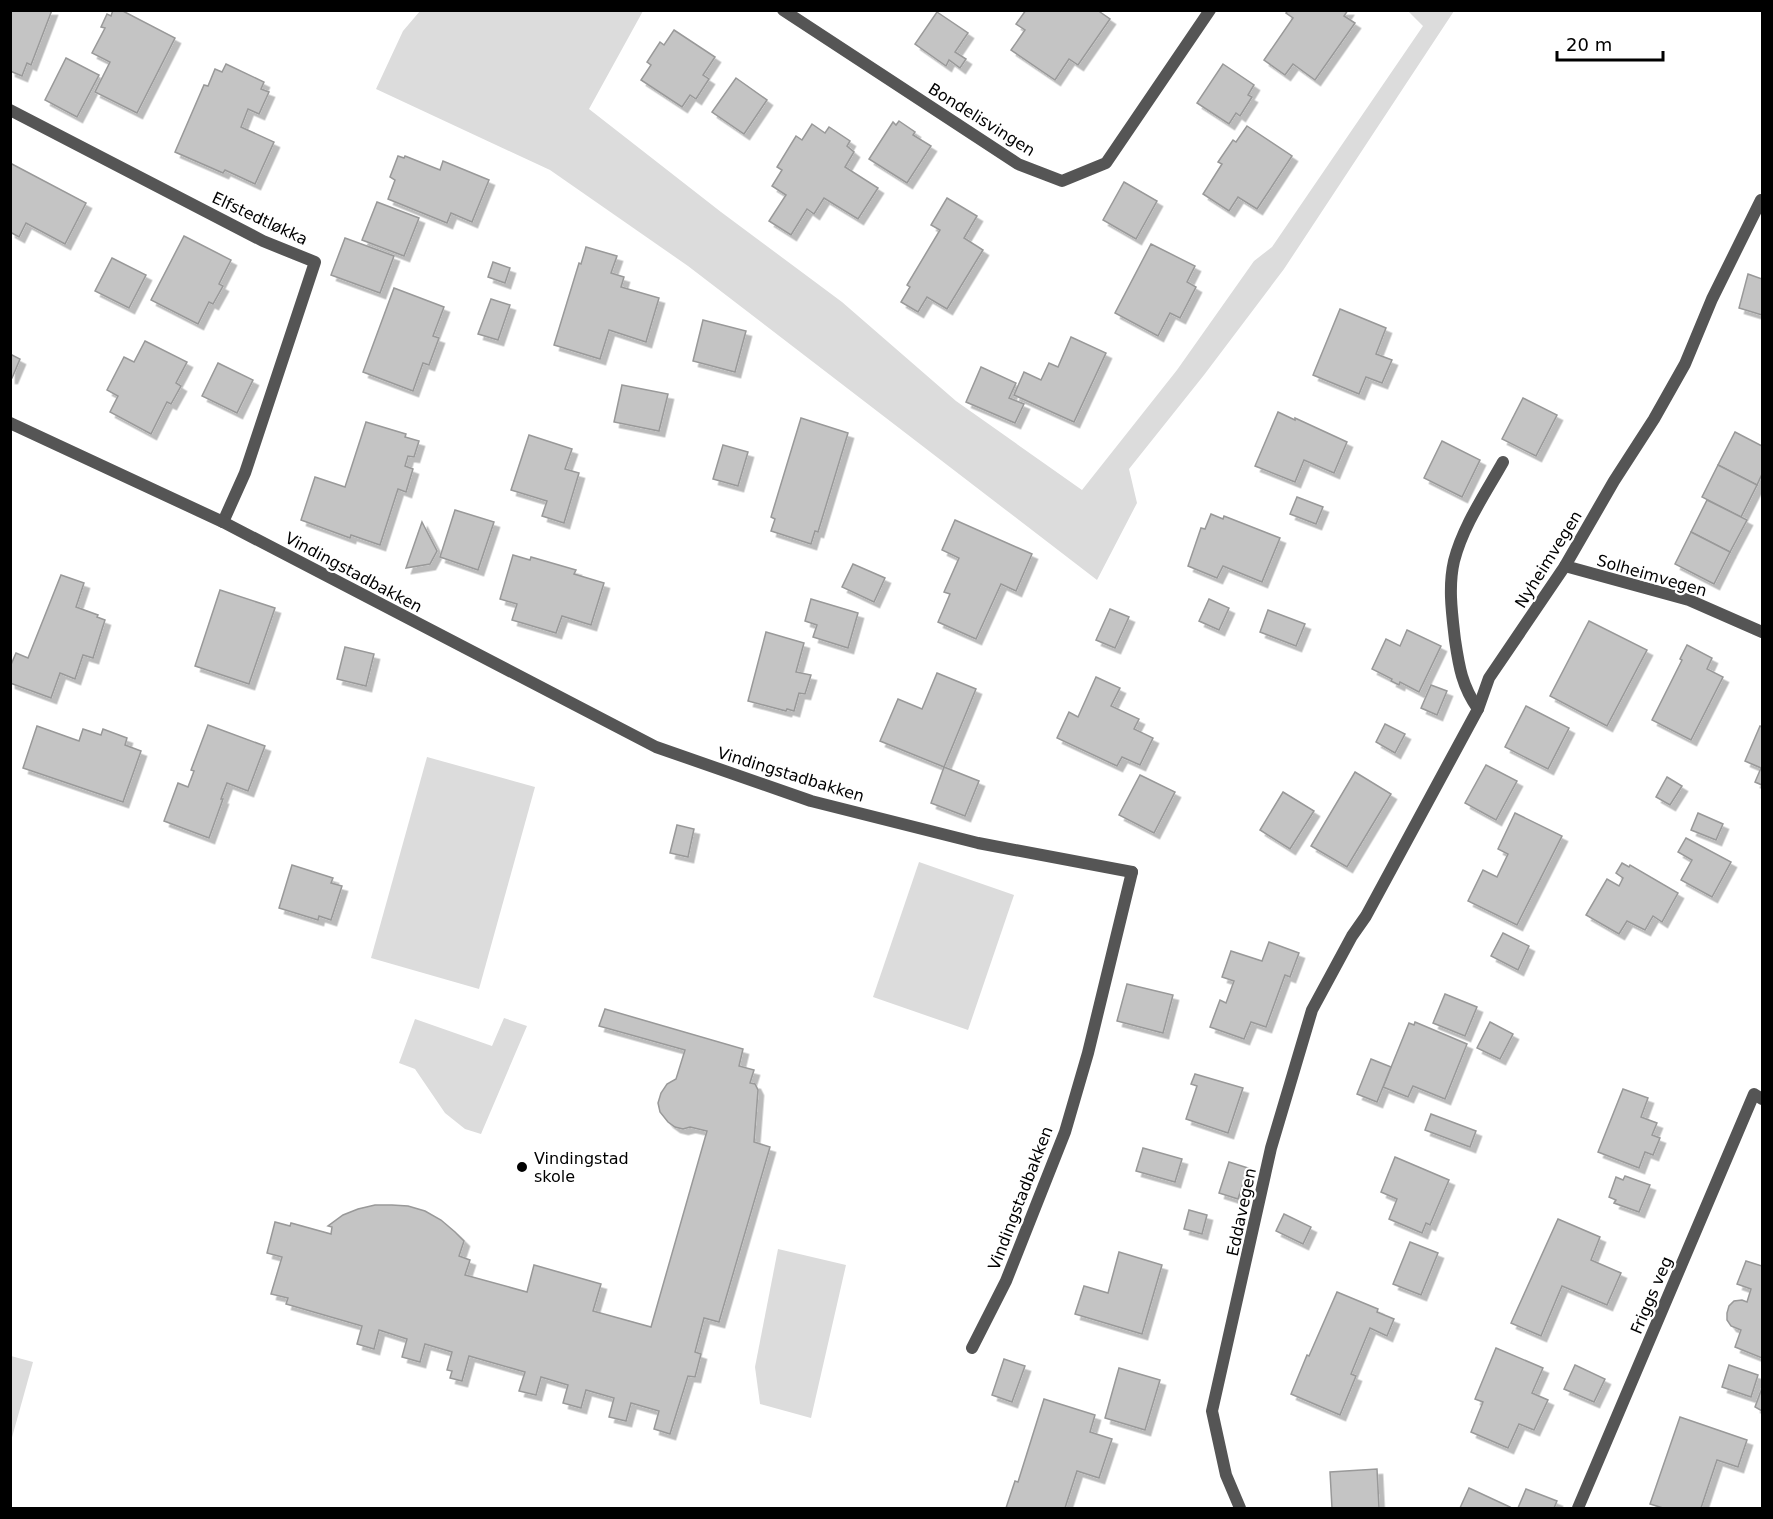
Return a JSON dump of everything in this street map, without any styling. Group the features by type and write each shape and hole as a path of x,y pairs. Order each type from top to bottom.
{"street":[{"name":"Bondelisvingen","path":"783,10 1018,164 1062,181 1106,163 1210,10"},
{"name":"Elfstedtløkka","path":"10,110 263,241 315,262 245,473 223,522"},
{"name":"Nyheimvegen","path":"1356,932 1478,709 1489,678 1565,567 1614,481 1654,420 1685,364 1712,299 1761,200"},
{"name":"Vindingstadbakken","path":"10,423 223,522 656,747 812,801 978,843 1132,872 1088,1053 1065,1132 1006,1281 972,1348"},
{"path":"1478,709 1466,692 1457,654 1451,592 1454,562 1466,529 1503,462"},
{"name":"Solheimvegen","path":"1565,567 1689,600 1762,632"},
{"name":"Eddavegen","path":"1240,1509 1226,1475 1212,1411 1271,1148 1312,1010 1356,932"},
{"name":"Friggs veg","path":"1578,1509 1758,1097"}],"shaded area":[{"path":"420,11 643,11 589,109 721,212 842,302 956,401 1082,490 1177,370 1254,261 1272,247 1423,26 1408,11 1454,11 1284,269 1129,469 1137,503 1097,580 688,266 550,170 376,89 403,31"},
{"path":"427,757 535,787 479,989 371,958"},
{"path":"919,862 1014,895 968,1030 873,997"},
{"path":"504,1018 527,1026 481,1134 465,1129 445,1113 415,1069 399,1063 415,1019 492,1046"},
{"path":"778,1249 846,1265 811,1418 760,1404 755,1367"},
{"path":"10,1356 33,1362 11,1441"}],"building":[{"path":"10,10 52,10 31,65 27,63 22,76 10,71"},
{"path":"113,10 121,10 175,38 137,113 95,92 110,62 92,53 105,28 101,27 107,14 111,16"},
{"path":"1026,10 1097,10 1110,19 1078,65 1069,59 1055,80 1011,50 1025,30 1016,24"},
{"path":"1288,10 1348,10 1344,16 1355,23 1315,80 1293,64 1285,75 1264,60 1293,18 1286,13"},
{"path":"937,12 968,33 955,52 966,59 960,68 949,60 946,66 915,44"},
{"path":"674,30 715,57 703,75 709,79 696,99 690,95 682,107 641,80 651,65 647,62 660,42 664,45"},
{"path":"66,58 99,75 77,117 45,100"},
{"path":"226,64 264,82 261,89 269,92 259,114 248,109 241,127 274,142 255,184 225,170 223,173 175,152 204,85 208,86 215,69 222,72"},
{"path":"1223,64 1254,85 1248,95 1252,97 1240,116 1236,113 1229,124 1197,103"},
{"path":"736,78 767,100 744,134 712,112"},
{"path":"899,121 915,132 913,135 931,146 907,183 869,159 893,122 896,125"},
{"path":"812,124 825,133 829,127 850,141 847,146 854,152 845,167 878,188 858,219 824,198 814,214 807,209 791,235 769,221 786,195 772,186 782,170 777,167 796,136 802,140"},
{"path":"1247,126 1292,156 1257,209 1238,197 1229,211 1203,194 1222,164 1218,162 1233,140 1236,142"},
{"path":"398,156 404,158 405,156 440,170 443,161 489,180 472,222 451,213 447,223 388,199 395,180 390,177"},
{"path":"10,163 86,203 65,244 26,223 19,237 10,232"},
{"path":"1124,182 1157,201 1136,239 1103,220"},
{"path":"947,198 977,216 964,238 983,250 947,309 927,297 918,312 901,302 910,287 907,285 940,230 931,225"},
{"path":"377,202 419,218 404,256 362,240"},
{"path":"184,236 231,260 219,284 223,286 213,304 209,302 198,324 151,300"},
{"path":"345,238 394,256 380,293 331,275"},
{"path":"1151,244 1195,266 1187,282 1196,287 1180,318 1170,313 1158,336 1115,313"},
{"path":"586,247 617,256 611,273 624,277 621,287 659,298 646,342 609,330 600,359 554,345"},
{"path":"112,258 146,275 129,308 95,291"},
{"path":"493,262 510,268 505,283 488,277"},
{"path":"1748,274 1762,279 1762,315 1739,308"},
{"path":"394,288 444,307 433,336 439,338 429,365 423,363 413,391 363,372"},
{"path":"491,299 510,305 498,340 478,334"},
{"path":"1340,309 1386,328 1376,354 1392,360 1382,383 1366,377 1359,394 1313,375"},
{"path":"703,320 746,331 735,372 693,361"},
{"path":"1071,337 1106,353 1074,422 1014,395 1024,372 1041,380 1049,363 1058,367"},
{"path":"145,341 187,362 176,383 181,386 171,404 167,402 151,434 110,412 118,396 107,390 124,357 134,362"},
{"path":"10,354 20,359 12,378 10,378"},
{"path":"218,363 253,380 237,413 202,396"},
{"path":"981,367 1016,383 1009,398 1024,404 1015,423 966,402"},
{"path":"622,385 668,394 659,431 614,422"},
{"path":"1523,398 1557,415 1536,456 1502,439"},
{"path":"1278,412 1347,442 1334,473 1304,460 1295,482 1255,466"},
{"path":"801,418 848,433 818,532 815,531 811,544 771,531 775,519 771,517"},
{"path":"366,422 406,434 405,437 419,441 414,457 408,456 405,466 413,469 406,492 398,489 380,545 351,535 350,538 301,520 315,477 345,487"},
{"path":"1735,432 1762,446 1762,474 1757,485 1718,465"},
{"path":"529,435 572,449 565,469 579,473 564,523 542,516 547,501 511,490"},
{"path":"1442,441 1480,460 1462,497 1424,478"},
{"path":"723,445 748,452 738,486 713,479"},
{"path":"1718,465 1757,485 1741,517 1702,497"},
{"path":"1297,497 1323,507 1316,524 1290,514"},
{"path":"1707,500 1747,520 1730,552 1691,532"},
{"path":"455,510 494,522 478,570 440,557"},
{"path":"1211,514 1223,519 1224,516 1280,538 1262,582 1223,566 1217,578 1188,566 1201,528 1205,529"},
{"path":"955,520 1032,554 1016,591 1001,584 976,639 938,622 950,594 944,592 959,558 942,550"},
{"path":"422,522 437,551 430,564 406,568"},
{"path":"1691,532 1730,552 1714,584 1675,564"},
{"path":"513,555 530,560 531,557 576,570 574,574 604,583 591,625 562,616 556,633 512,620 517,604 500,599"},
{"path":"853,564 885,578 874,602 842,587"},
{"path":"61,575 84,583 76,607 105,620 93,658 83,655 75,679 60,673 51,698 10,683 10,667 16,653 28,658"},
{"path":"220,590 275,608 249,684 195,666"},
{"path":"811,599 858,613 848,648 813,637 817,625 805,621"},
{"path":"1209,599 1229,608 1219,630 1199,621"},
{"path":"1110,609 1129,617 1115,648 1096,640"},
{"path":"1268,610 1305,624 1296,646 1260,632"},
{"path":"1589,621 1647,650 1607,726 1550,696"},
{"path":"1407,630 1441,646 1419,692 1400,682 1399,685 1372,669 1386,639 1400,646"},
{"path":"766,632 804,643 796,672 811,675 805,694 799,693 794,711 748,701"},
{"path":"1687,645 1712,658 1707,669 1723,677 1691,740 1652,720 1682,660 1680,659"},
{"path":"345,647 374,654 366,686 337,679"},
{"path":"937,673 976,689 944,767 880,741 898,699 922,709"},
{"path":"1096,677 1120,688 1111,706 1139,719 1134,729 1153,738 1140,765 1122,757 1117,766 1057,738 1069,712 1078,717"},
{"path":"1431,685 1447,691 1437,715 1421,708"},
{"path":"1526,706 1569,728 1548,769 1505,747"},
{"path":"1385,724 1405,734 1395,753 1376,742"},
{"path":"208,725 265,746 248,791 227,783 209,838 164,821 178,783 188,787 194,771 191,770"},
{"path":"37,726 79,741 83,729 101,735 103,729 127,738 125,745 141,751 123,802 23,768"},
{"path":"1760,726 1762,727 1762,785 1755,782 1761,768 1745,761"},
{"path":"1486,765 1517,781 1496,820 1465,803"},
{"path":"944,767 979,781 965,816 931,803"},
{"path":"1355,772 1391,794 1347,867 1311,846"},
{"path":"1140,775 1175,792 1154,833 1119,815"},
{"path":"1667,777 1682,786 1670,805 1656,797"},
{"path":"1283,792 1314,811 1290,849 1260,830"},
{"path":"1515,813 1562,836 1517,925 1468,901 1483,870 1497,877 1508,854 1498,849"},
{"path":"1698,813 1723,824 1716,840 1691,830"},
{"path":"677,825 694,829 688,857 670,853"},
{"path":"1686,838 1731,862 1712,897 1681,880 1692,860 1678,852"},
{"path":"1622,863 1629,867 1630,865 1678,893 1662,922 1653,916 1645,930 1627,921 1619,934 1586,915 1607,879 1619,886 1623,878 1616,873"},
{"path":"292,865 333,878 331,883 342,886 331,920 319,916 318,920 279,908"},
{"path":"1503,933 1529,946 1518,970 1491,956"},
{"path":"1269,942 1299,953 1290,977 1285,975 1266,1027 1251,1022 1244,1039 1210,1027 1220,1000 1226,1003 1234,981 1222,977 1231,951 1262,961"},
{"path":"1127,984 1173,995 1163,1033 1117,1021"},
{"path":"1445,994 1477,1007 1465,1036 1433,1023"},
{"path":"605,1009 743,1049 739,1066 754,1070 750,1083 755,1084 758,1090 754,1142 770,1147 719,1322 704,1318 695,1352 701,1354 695,1377 688,1376 670,1434 654,1429 659,1411 631,1403 626,1421 609,1417 614,1398 586,1390 581,1408 563,1403 568,1385 541,1377 536,1395 519,1391 525,1372 469,1356 462,1381 450,1378 452,1371 447,1370 452,1352 425,1344 420,1362 402,1357 407,1339 379,1330 374,1349 357,1344 362,1326 286,1304 288,1298 271,1294 282,1257 267,1253 275,1222 290,1226 291,1223 331,1234 332,1227 328,1226 343,1215 358,1209 375,1205 408,1206 425,1211 441,1220 464,1241 459,1256 470,1260 465,1275 527,1292 534,1265 601,1284 593,1311 651,1327 707,1131 690,1127 683,1129 675,1127 660,1112 658,1103 661,1093 667,1084 676,1079 685,1050 599,1026"},
{"path":"1415,1022 1467,1044 1445,1099 1413,1086 1408,1097 1383,1087 1409,1023 1414,1025"},
{"path":"1490,1022 1513,1034 1500,1059 1477,1048"},
{"path":"1371,1059 1391,1067 1377,1102 1357,1094"},
{"path":"1195,1074 1243,1088 1228,1133 1186,1119 1197,1086 1191,1084"},
{"path":"1623,1089 1648,1098 1641,1117 1657,1123 1652,1135 1660,1138 1653,1155 1645,1152 1639,1168 1598,1152"},
{"path":"1431,1114 1476,1131 1470,1147 1425,1130"},
{"path":"1143,1148 1182,1159 1175,1182 1136,1171"},
{"path":"1395,1157 1449,1180 1430,1225 1426,1223 1422,1233 1389,1219 1397,1199 1381,1192"},
{"path":"1229,1162 1248,1168 1238,1199 1219,1193"},
{"path":"1625,1176 1650,1185 1639,1212 1614,1203 1616,1200 1609,1197 1616,1177 1623,1180"},
{"path":"1189,1210 1207,1215 1202,1234 1184,1229"},
{"path":"1284,1214 1311,1227 1303,1244 1276,1231"},
{"path":"1558,1219 1600,1237 1591,1260 1621,1273 1607,1305 1562,1286 1541,1336 1511,1323"},
{"path":"1410,1242 1438,1253 1421,1295 1393,1284"},
{"path":"1119,1252 1162,1265 1142,1334 1075,1314 1084,1286 1108,1293"},
{"path":"1746,1261 1762,1266 1762,1358 1735,1347 1741,1330 1731,1326 1727,1320 1729,1306 1734,1301 1747,1302 1751,1289 1737,1284"},
{"path":"1337,1292 1378,1309 1377,1312 1394,1319 1387,1336 1370,1328 1351,1374 1356,1376 1340,1415 1291,1394"},
{"path":"1496,1348 1543,1368 1532,1393 1548,1400 1534,1430 1519,1424 1508,1448 1471,1432 1483,1402 1475,1399"},
{"path":"1004,1359 1025,1366 1012,1402 992,1395"},
{"path":"1575,1365 1605,1379 1594,1402 1564,1389"},
{"path":"1729,1365 1758,1375 1751,1397 1722,1387"},
{"path":"1119,1368 1160,1380 1145,1430 1105,1418"},
{"path":"1762,1388 1762,1411 1755,1407"},
{"path":"1044,1399 1095,1415 1090,1432 1112,1439 1099,1478 1077,1471 1065,1508 1006,1508 1015,1481 1018,1482"},
{"path":"1680,1417 1747,1440 1738,1467 1717,1460 1701,1508 1663,1508 1650,1504"},
{"path":"1377,1469 1379,1508 1332,1508 1330,1472"},
{"path":"1469,1488 1510,1507 1460,1508"},
{"path":"1526,1489 1557,1501 1554,1508 1518,1508"}],"place":[{"name":"Vindingstad skole","path":"522,1167"}]}
